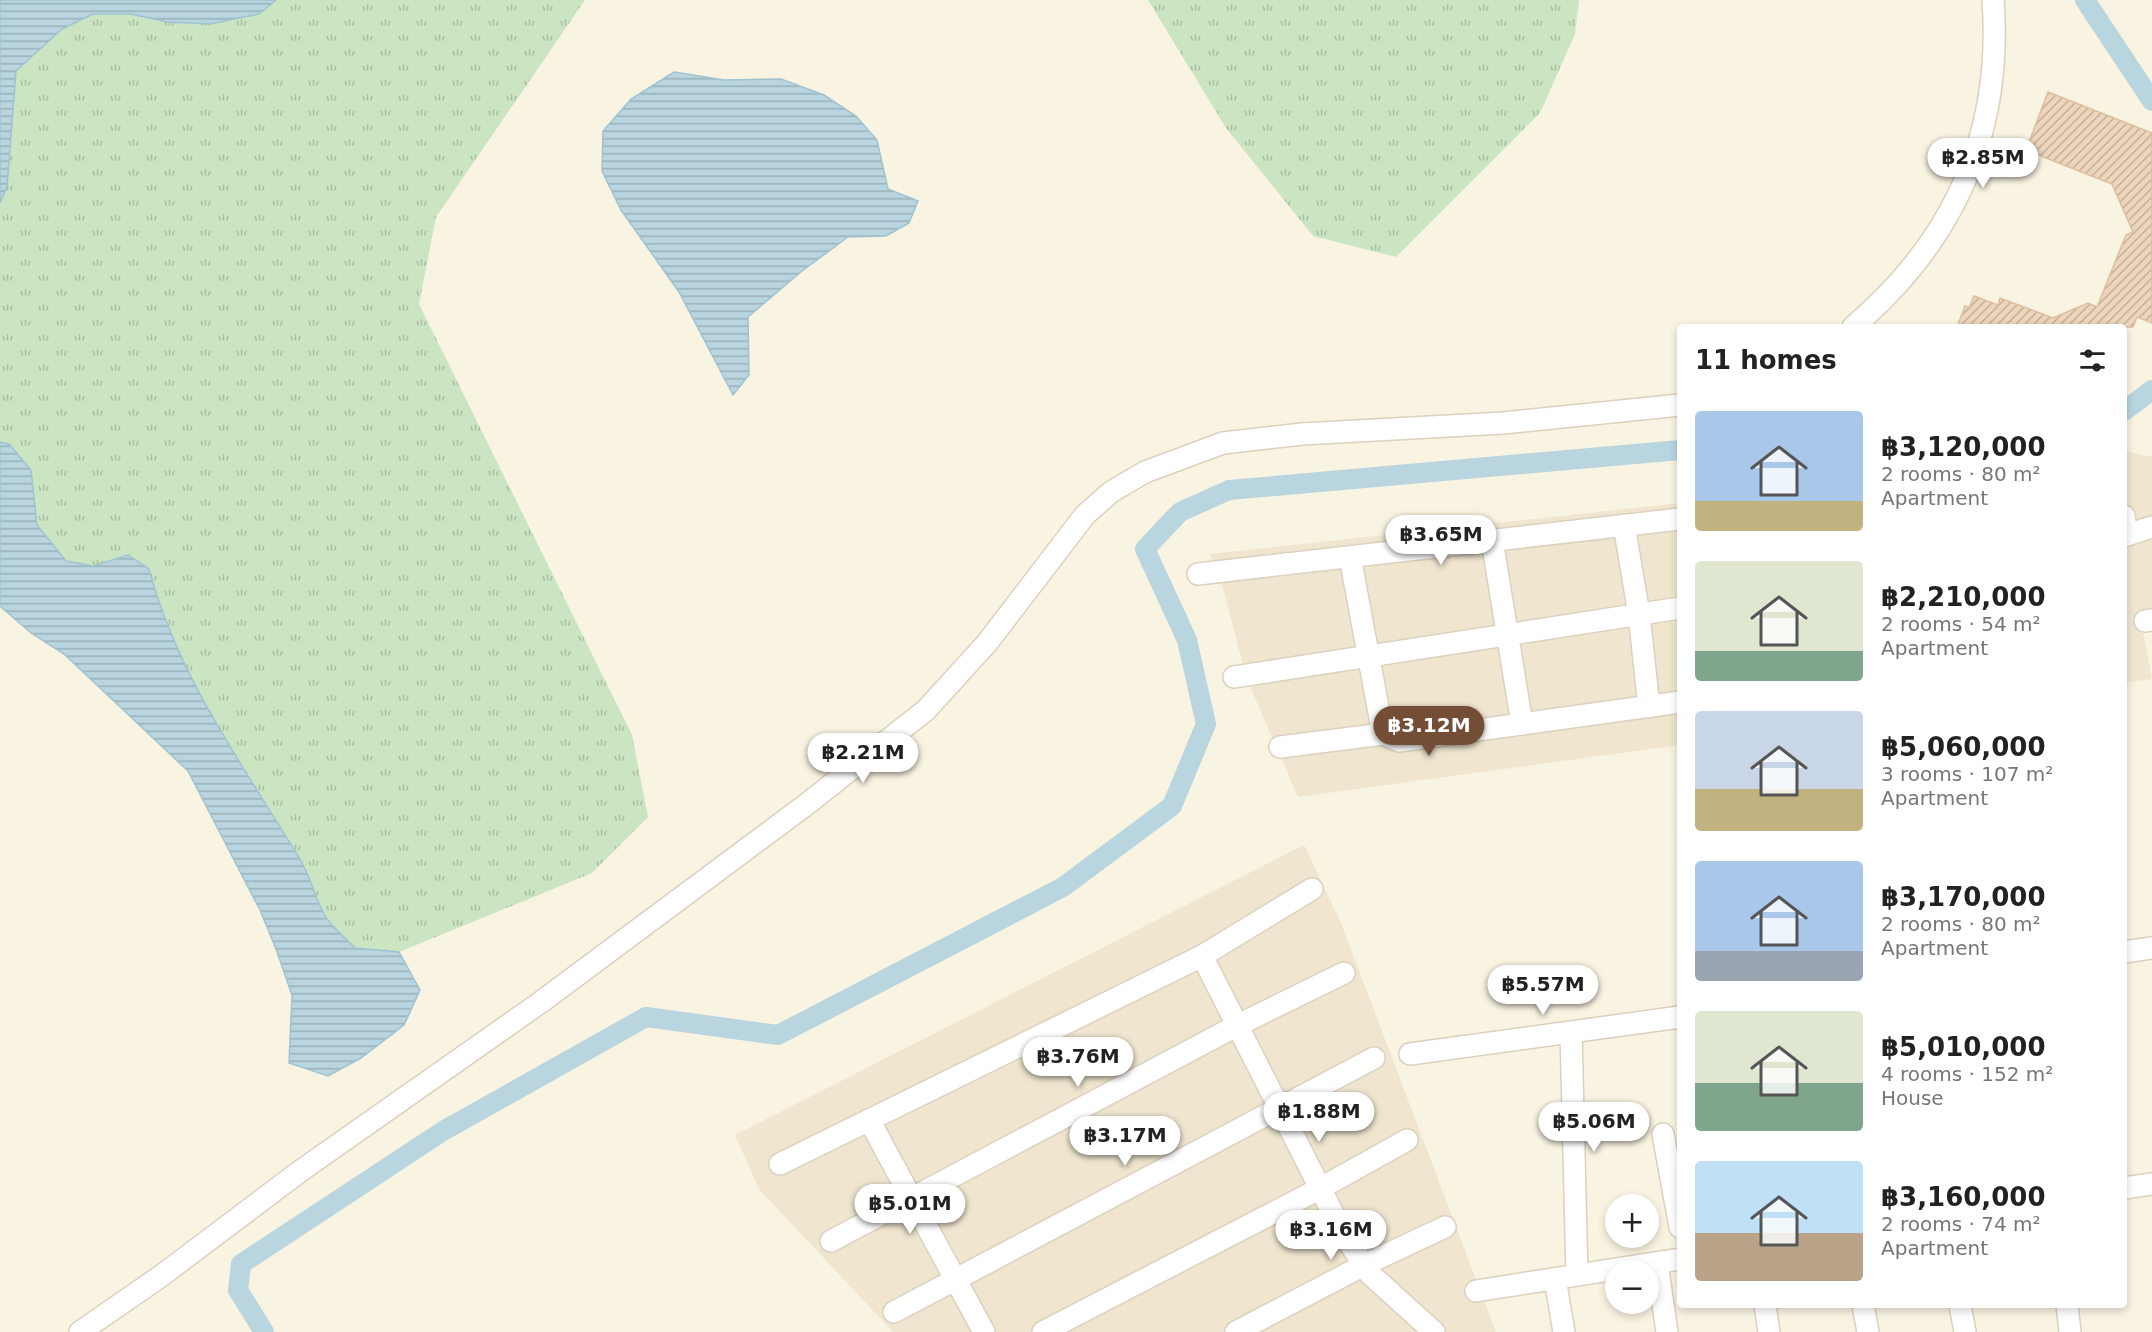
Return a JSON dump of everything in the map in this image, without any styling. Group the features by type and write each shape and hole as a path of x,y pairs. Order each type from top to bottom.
{"street":[{"path":"1857,324 1884,301 1924,253 1954,208 1974,158 1990,107 1996,53 1993,0"},
{"path":"80,1332 161,1276 299,1172 541,1002 807,804 926,710 987,643 1085,515 1111,492 1145,471 1223,443 1302,434 1503,423 1677,405"},
{"path":"1198,574 1677,519"},
{"path":"1624,525 1649,707"},
{"path":"2127,529 2152,527"},
{"path":"1492,540 1522,724"},
{"path":"1350,557 1383,734 1389,739 1399,741 1677,702"},
{"path":"1234,678 1677,608"},
{"path":"1280,747 1383,734"},
{"path":"780,1164 1202,956 1312,889"},
{"path":"2127,952 2152,948"},
{"path":"1202,956 1321,1188 1364,1265 1370,1274 1432,1332"},
{"path":"831,1241 1238,1025 1344,973"},
{"path":"1410,1054 1677,1017"},
{"path":"1571,1032 1577,1275"},
{"path":"894,1312 1374,1058"},
{"path":"869,1120 913,1197 984,1332"},
{"path":"1663,1134 1677,1211"},
{"path":"1043,1332 1321,1188 1407,1140"},
{"path":"2127,1188 2152,1184"},
{"path":"1236,1332 1364,1265 1444,1227"},
{"path":"1659,1263 1677,1260"},
{"path":"1476,1292 1605,1271"},
{"path":"1659,1277 1667,1332"},
{"path":"1556,1279 1564,1332"},
{"path":"1766,1308 1769,1332"},
{"path":"1864,1308 1868,1332"},
{"path":"1961,1308 1965,1332"},
{"path":"2067,1308 2070,1332"}],"shaded area":[{"path":"2127,452 2152,457 2152,608 2139,610 2152,679 2127,683"},
{"path":"1677,503 1677,745 1298,797 1246,677 1219,573 1210,554"},
{"path":"1304,845 1341,923 1496,1332 893,1332 759,1189 735,1135"}],"green space":[{"path":"276,0 585,0 436,217 419,304 632,735 648,817 592,873 399,952 355,948 327,919 302,863 233,752 194,682 176,646 149,569 128,555 93,566 66,561 37,525 31,470 9,444 0,442 0,203 7,187 16,71 62,29 93,14 131,14 167,22 210,24 259,14"},
{"path":"1148,0 1579,0 1575,34 1540,113 1396,257 1313,236 1226,128"}],"water":[{"path":"0,0 276,0 259,14 210,24 167,22 131,14 93,14 62,29 16,71 7,187 0,203"},
{"path":"674,72 724,80 781,79 824,95 856,116 877,140 888,189 918,201 909,223 886,236 848,237 802,271 748,317 749,375 733,395 679,292 621,210 602,171 603,131 631,99"},
{"path":"0,442 9,444 31,470 37,525 66,561 93,566 128,555 149,569 176,646 194,682 233,752 302,863 327,919 355,948 399,952 420,990 404,1025 361,1058 328,1076 289,1063 292,995 260,910 188,771 64,654 31,633 0,606"}],"building":[{"path":"2048,92 2152,133 2152,323 2137,317 2133,327 2127,327 2127,324 1958,324 1965,306 1969,308 1974,296 1998,305 2000,298 2053,318 2088,303 2097,307 2126,235 2133,232 2112,184 2026,150"}],"waterway":[{"path":"2085,0 2152,101"},
{"path":"2127,409 2152,390"},
{"path":"264,1332 238,1290 241,1264 443,1131 646,1017 778,1035 1063,887 1172,806 1206,724 1187,640 1145,549 1180,512 1229,490 1677,450"}]}
